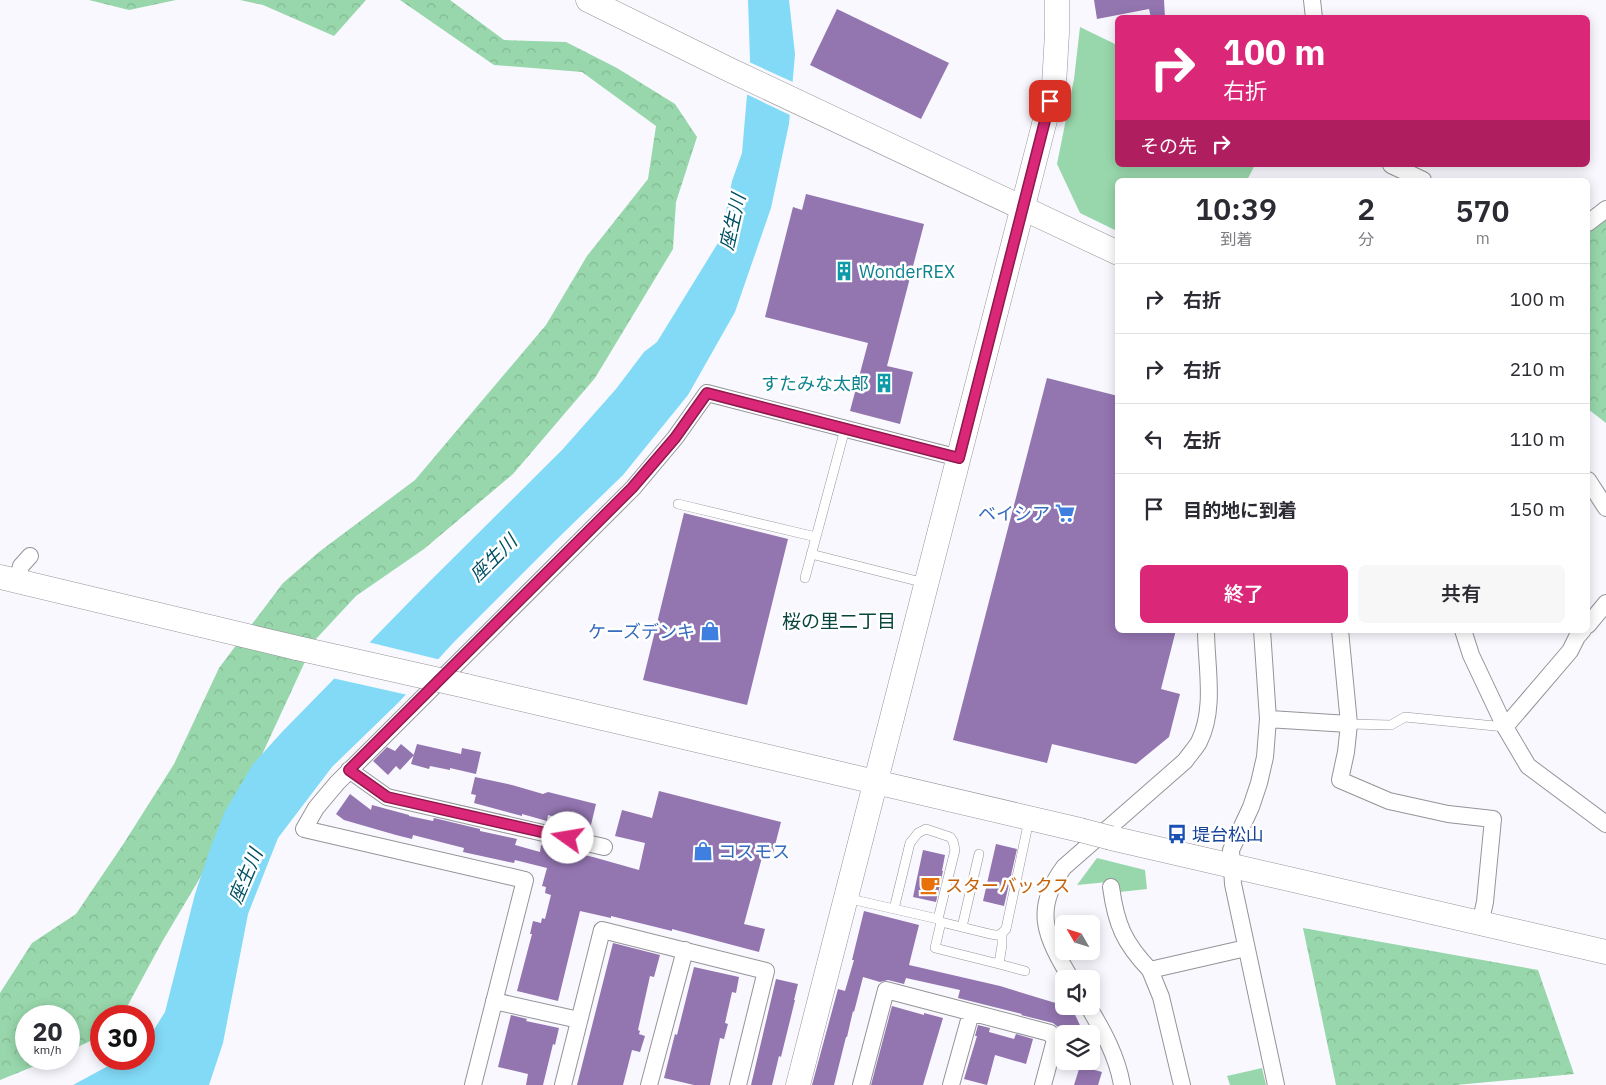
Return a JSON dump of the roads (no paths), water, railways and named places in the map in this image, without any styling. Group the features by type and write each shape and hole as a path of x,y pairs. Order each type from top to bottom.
{"street":[{"path":"588,0 722,66 1115,252"},
{"path":"798,1085 1054,85 1057,0"},
{"path":"1312,0 1314,15"},
{"path":"1395,167 1418,178"},
{"path":"1590,221 1606,209"},
{"path":"472,1085 525,880 304,829 316,808 349,770 627,494 675,438 707,393 959,458"},
{"path":"1590,483 1606,508"},
{"path":"8,579 30,556"},
{"path":"8,579 875,782 1037,816 1111,838 1606,952"},
{"path":"1590,623 1606,603"},
{"path":"1066,970 1049,938 1046,925 1045,909 1054,880 1064,867 1185,761 1198,743 1206,724 1209,701 1206,633"},
{"path":"1262,633 1268,718 1265,757 1260,783 1251,807 1232,845 1232,865 1233,884 1276,1085"},
{"path":"1340,633 1349,724 1340,780 1389,801 1448,814 1493,819 1485,902 1480,924"},
{"path":"1464,633 1471,655 1505,727 1528,766 1606,824"},
{"path":"1505,727 1570,651 1580,633"},
{"path":"1268,718 1349,724"},
{"path":"349,770 387,797 604,847"},
{"path":"1110,888 1116,919 1123,936 1136,955 1150,970 1161,997 1182,1085"},
{"path":"562,1085 602,930 766,971 738,1085"},
{"path":"1150,970 1246,948"},
{"path":"649,1085 685,950"},
{"path":"861,1085 886,990 1050,1032 1055,1040 1043,1085"},
{"path":"494,1001 579,1020"},
{"path":"951,1085 971,1013"},
{"path":"1093,1015 1105,1034 1122,1085"}],"lane":[{"path":"805,578 845,428"},
{"path":"678,504 816,537"},
{"path":"811,554 926,583"},
{"path":"1349,724 1391,725 1405,717 1505,727"},
{"path":"999,964 1002,934 1006,929 1037,816"},
{"path":"894,909 910,842 918,833 926,829 950,837 955,850 934,948 1025,971"},
{"path":"962,927 979,854"},
{"path":"846,898 996,935 1002,934"}],"water":[{"name":"座生川","path":"748,0 789,0 795,54 789,124 771,208 735,312 688,395 623,475 453,643 399,702 332,767 278,838 248,914 223,1043 209,1085 73,1085 101,1070 155,1070 155,1028 165,1012 195,894 225,811 253,764 418,593 562,450 616,389 644,352 657,342 721,238 732,181 742,153 750,60"}],"place":[{"name":"WonderREX","path":"844,271"},
{"name":"すたみな太郎","path":"884,383"},
{"name":"ベイシア","path":"1065,513"},
{"name":"ケーズデンキ","path":"710,631"},
{"name":"堤台松山","path":"1177,834"},
{"name":"コスモス","path":"703,851"},
{"name":"スターバックス","path":"930,885"}],"district":[{"name":"桜の里二丁目","path":"839,621"}]}
